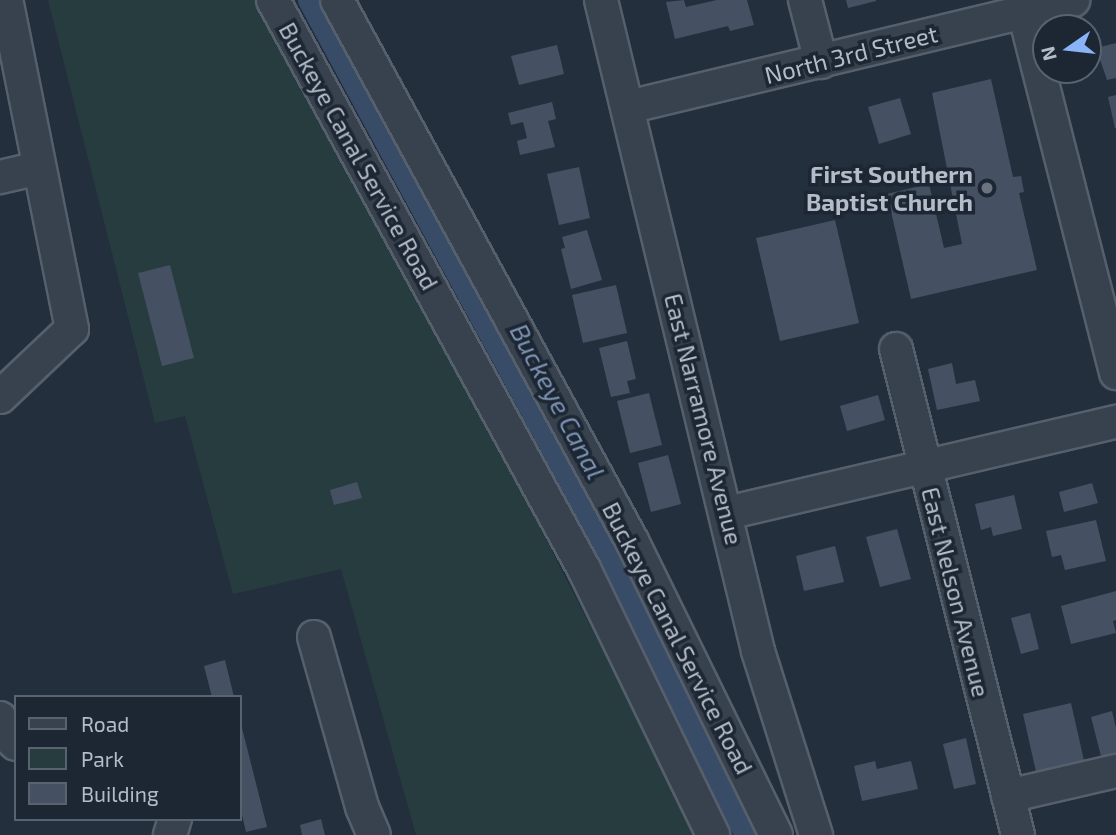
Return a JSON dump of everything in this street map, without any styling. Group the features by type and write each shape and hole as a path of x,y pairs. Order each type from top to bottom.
{"street":[{"path":"0,397 72,329 6,0"},
{"name":"Buckeye Canal Service Road","path":"273,0 584,569 713,835"},
{"name":"Buckeye Canal Service Road","path":"337,0 632,541 776,835"},
{"name":"East Narramore Avenue","path":"601,0 727,513 758,651 816,835"},
{"path":"805,0 821,62"},
{"name":"North 3rd Street","path":"628,107 821,62 1023,6 1073,0"},
{"path":"1023,6 1116,373"},
{"path":"0,177 39,167"},
{"name":"East Nelson Avenue","path":"896,349 1018,835"},
{"path":"727,513 1116,422"},
{"path":"314,637 362,807 374,835"},
{"path":"0,718 4,733 14,742"},
{"path":"1008,796 1116,771"}],"green space":[{"path":"48,0 261,0 534,516 697,835 416,835 341,569 233,594 185,416 155,423"}],"building":[{"path":"684,0 686,7 717,0 747,0 754,25 730,31 728,26 675,39 666,2"},
{"path":"846,0 876,0 876,1 848,8"},
{"path":"1116,43 1116,78 1107,80 1102,65 1102,46"},
{"path":"557,45 564,74 519,85 511,56"},
{"name":"First Southern Baptist Church","path":"991,79 1013,177 1021,176 1024,192 1019,193 1037,270 911,299 887,194 929,184 944,248 962,244 932,93"},
{"path":"1116,95 1116,128 1115,128 1108,97"},
{"path":"900,98 911,134 879,144 868,107"},
{"path":"552,102 556,119 548,121 555,147 520,155 517,141 527,138 523,122 511,125 508,113"},
{"path":"579,167 590,218 559,225 547,174"},
{"path":"835,220 859,323 780,341 756,238"},
{"path":"587,230 602,280 571,289 561,249 565,248 562,237"},
{"path":"170,265 194,358 162,366 138,273"},
{"path":"616,285 627,333 583,343 572,295"},
{"path":"627,341 636,379 627,381 630,393 611,397 599,348"},
{"path":"952,363 956,384 975,380 980,401 937,410 928,369"},
{"path":"649,393 662,445 630,453 617,401"},
{"path":"878,395 885,420 847,431 840,406"},
{"path":"668,455 681,504 651,512 638,463"},
{"path":"357,482 362,498 334,505 330,490"},
{"path":"1092,483 1098,503 1064,512 1059,492"},
{"path":"1014,495 1022,529 993,536 991,527 981,530 975,504"},
{"path":"1096,520 1106,561 1065,570 1061,555 1052,557 1046,531"},
{"path":"897,529 911,579 880,587 866,537"},
{"path":"835,546 844,582 804,591 796,556"},
{"path":"1116,591 1116,620 1113,621 1116,633 1071,644 1061,606"},
{"path":"1030,613 1039,649 1021,654 1011,618"},
{"path":"225,660 234,695 211,695 204,666"},
{"path":"1071,703 1085,765 1037,776 1023,714"},
{"path":"1112,711 1116,728 1116,757 1102,760 1091,717"},
{"path":"242,728 267,827 246,832 242,815"},
{"path":"966,738 976,784 954,789 943,744"},
{"path":"875,761 877,769 911,761 918,789 862,801 854,766"},
{"path":"321,819 325,835 302,835 300,825"}],"waterway":[{"name":"Buckeye Canal","path":"308,0 609,555 745,835"}],"place":[{"name":"First Southern Baptist Church","path":"987,188"}]}
